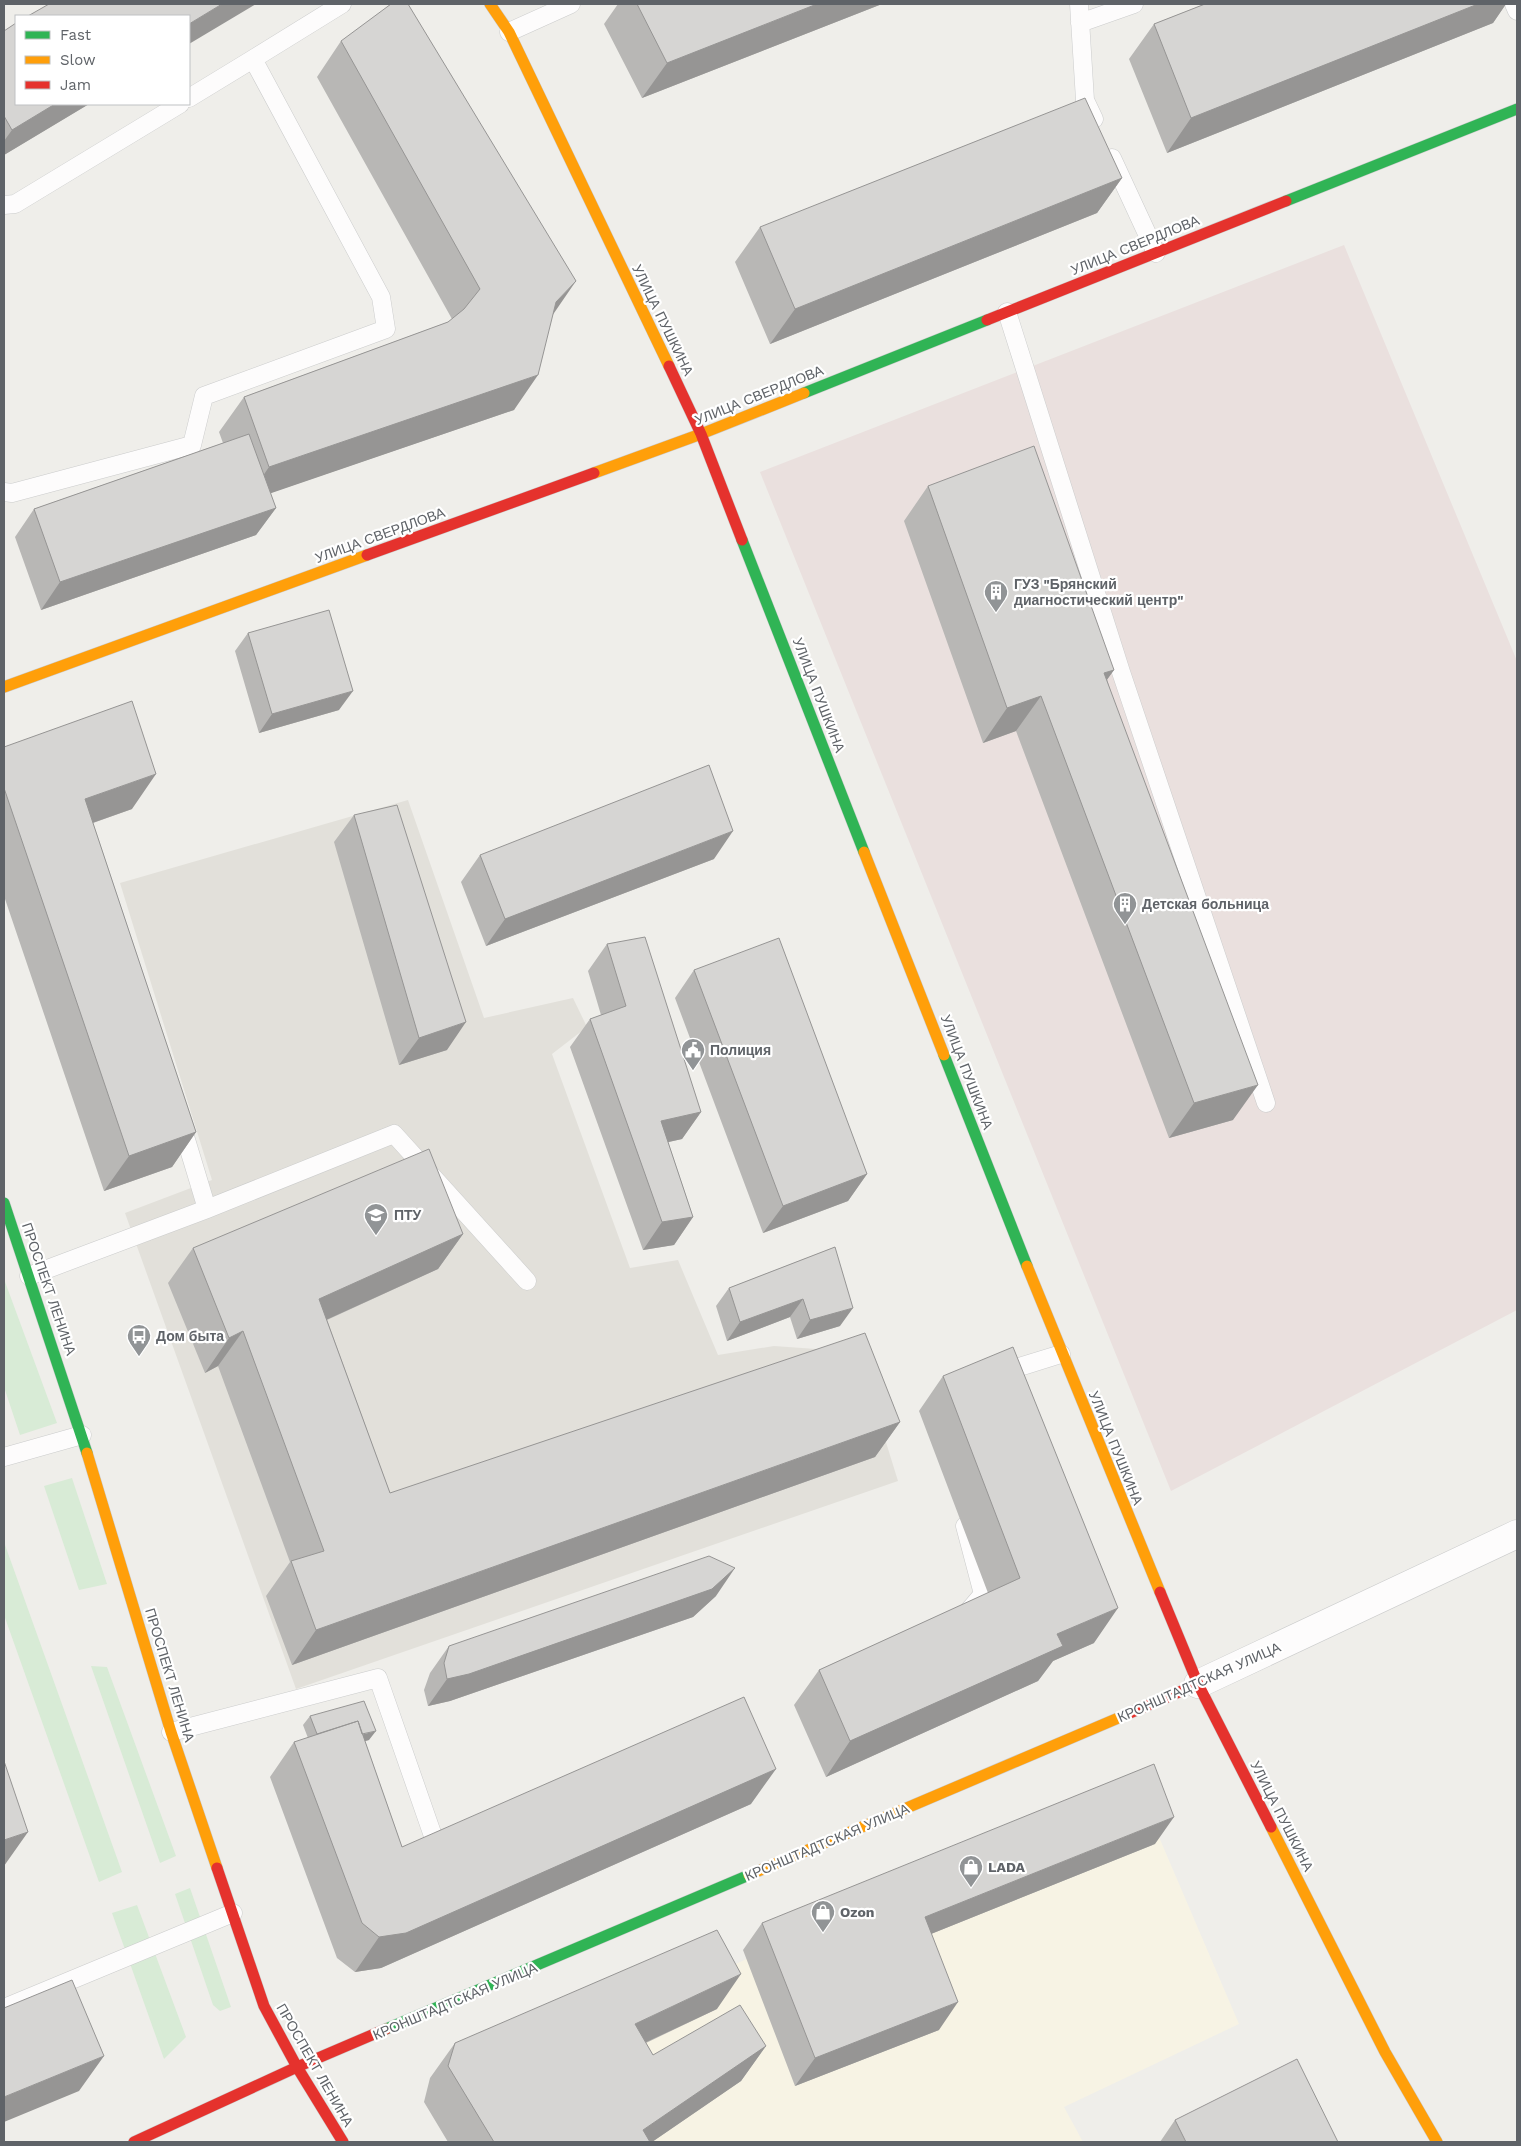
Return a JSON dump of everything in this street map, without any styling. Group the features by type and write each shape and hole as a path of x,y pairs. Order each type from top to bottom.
{"main road":[{"name":"УЛИЦА ПУШКИНА","path":"490,4 509,32 701,434 1061,1354 1198,1684 1385,2052 1437,2142"},
{"name":"УЛИЦА СВЕРДЛОВА","path":"4,687 701,434 1517,109"},
{"name":"ПРОСПЕКТ ЛЕНИНА","path":"4,1202 82,1435 171,1732 264,2006 297,2067 343,2142"},
{"name":"КРОНШТАДТСКАЯ УЛИЦА","path":"134,2142 297,2067 1198,1684"}],"street":[{"name":"КРОНШТАДТСКАЯ УЛИЦА","path":"1198,1684 1517,1534"}],"lane":[{"path":"190,97 342,4"},
{"path":"509,32 571,4"},
{"path":"1079,4 1085,100 1156,252"},
{"path":"1080,23 1134,4"},
{"path":"1514,4 1517,11"},
{"path":"4,492 12,494 192,445 204,396 386,329 381,298 253,59"},
{"path":"4,205 14,204 178,105"},
{"path":"1007,312 1121,672 1266,1103"},
{"path":"175,1105 207,1209"},
{"path":"29,1276 207,1209 394,1134 527,1281"},
{"path":"981,1380 1061,1354"},
{"path":"4,1457 82,1435"},
{"path":"958,1625 983,1594 960,1508"},
{"path":"171,1732 378,1678 444,1866 453,1863"},
{"path":"4,2008 233,1913"}],"shaded area":[{"path":"1344,245 1517,661 1517,1310 1171,1491 760,472"},
{"name":"ПТУ","path":"408,800 484,1018 573,998 587,1027 552,1054 630,1268 678,1260 718,1355 774,1346 858,1352 898,1481 296,1689 125,1213 212,1180 120,883"},
{"path":"1135,1781 1239,2024 1064,2107 1083,2142 475,2142 469,2086"}],"green space":[{"path":"4,1279 57,1423 20,1435 4,1387"},
{"path":"72,1478 107,1584 79,1590 44,1486"},
{"path":"4,1542 122,1872 99,1882 4,1615"},
{"path":"91,1666 107,1667 176,1856 160,1863"},
{"path":"190,1888 231,2007 220,2011 213,2005 175,1894"},
{"path":"137,1905 186,2037 164,2059 112,1913"}],"building":[{"path":"49,4 222,4 190,23 190,15 30,15"},
{"path":"391,4 408,4 576,281 556,302 538,375 269,467 244,397 448,322 464,309 480,289 341,41"},
{"path":"637,4 817,4 667,63"},
{"path":"1205,4 1478,4 1191,118 1154,24"},
{"path":"15,24 15,105 53,105 12,130 4,116 4,31"},
{"path":"1085,98 1122,178 795,309 760,227"},
{"path":"249,434 276,508 60,582 34,509"},
{"path":"1034,446 1114,670 1104,673 1258,1085 1194,1103 1041,696 1007,708 928,486"},
{"path":"329,610 353,691 272,714 248,633"},
{"path":"132,701 156,774 85,799 196,1132 129,1156 4,788 4,747"},
{"path":"709,765 733,831 505,919 480,855"},
{"path":"397,805 466,1022 419,1038 354,815"},
{"path":"645,937 701,1112 661,1121 693,1217 662,1222 590,1019 626,1006 607,944"},
{"path":"779,938 867,1174 783,1206 694,970"},
{"path":"429,1149 463,1234 319,1299 390,1493 865,1333 900,1422 316,1630 291,1561 324,1551 243,1331 229,1338 193,1248"},
{"path":"835,1247 853,1308 810,1320 803,1299 740,1322 729,1288"},
{"path":"1013,1347 1118,1608 1057,1634 1063,1646 850,1741 819,1670 1020,1578 943,1376"},
{"path":"709,1556 735,1568 712,1589 469,1674 447,1679 444,1663 449,1646"},
{"path":"744,1697 776,1769 406,1933 379,1937 362,1923 294,1742 358,1721 402,1847"},
{"path":"364,1701 376,1731 362,1734 358,1721 317,1734 310,1716"},
{"path":"4,1761 28,1832 4,1840"},
{"path":"1154,1764 1174,1817 925,1917 958,2002 815,2058 762,1923"},
{"path":"717,1930 741,1974 635,2024 653,2055 740,2005 766,2046 643,2130 650,2142 494,2142 448,2066 455,2043"},
{"path":"72,1980 104,2056 4,2097 4,2008"},
{"path":"1297,2059 1338,2142 1186,2142 1175,2120"}],"traffic: fast":[{"path":"1286,201 1517,109"},
{"path":"804,393 987,320"},
{"path":"742,540 864,852"},
{"path":"944,1055 1027,1266"},
{"path":"4,1203 87,1453"},
{"path":"386,2029 749,1875"}],"traffic: slow":[{"path":"490,4 509,32 669,366"},
{"path":"594,473 701,434 804,393"},
{"path":"4,687 367,555"},
{"path":"864,852 944,1055"},
{"path":"1027,1266 1160,1592"},
{"path":"87,1453 171,1732 217,1868"},
{"path":"749,1875 1123,1716"},
{"path":"1271,1827 1385,2052 1437,2142"}],"traffic: jam":[{"path":"987,320 1286,201"},
{"path":"669,366 701,434 742,540"},
{"path":"367,555 594,473"},
{"path":"1160,1592 1198,1684 1271,1827"},
{"path":"1123,1716 1198,1684"},
{"path":"217,1868 264,2006 297,2067 343,2142"},
{"path":"134,2142 297,2067 386,2029"}],"place":[{"name":"ГУЗ \"Брянский диагностический центр\"","path":"996,613"},
{"name":"Детская больница","path":"1125,925"},
{"name":"Полиция","path":"693,1071"},
{"name":"ПТУ","path":"376,1236"},
{"name":"Дом быта","path":"139,1357"},
{"name":"LADA","path":"971,1888"},
{"name":"Ozon","path":"823,1933"}]}
